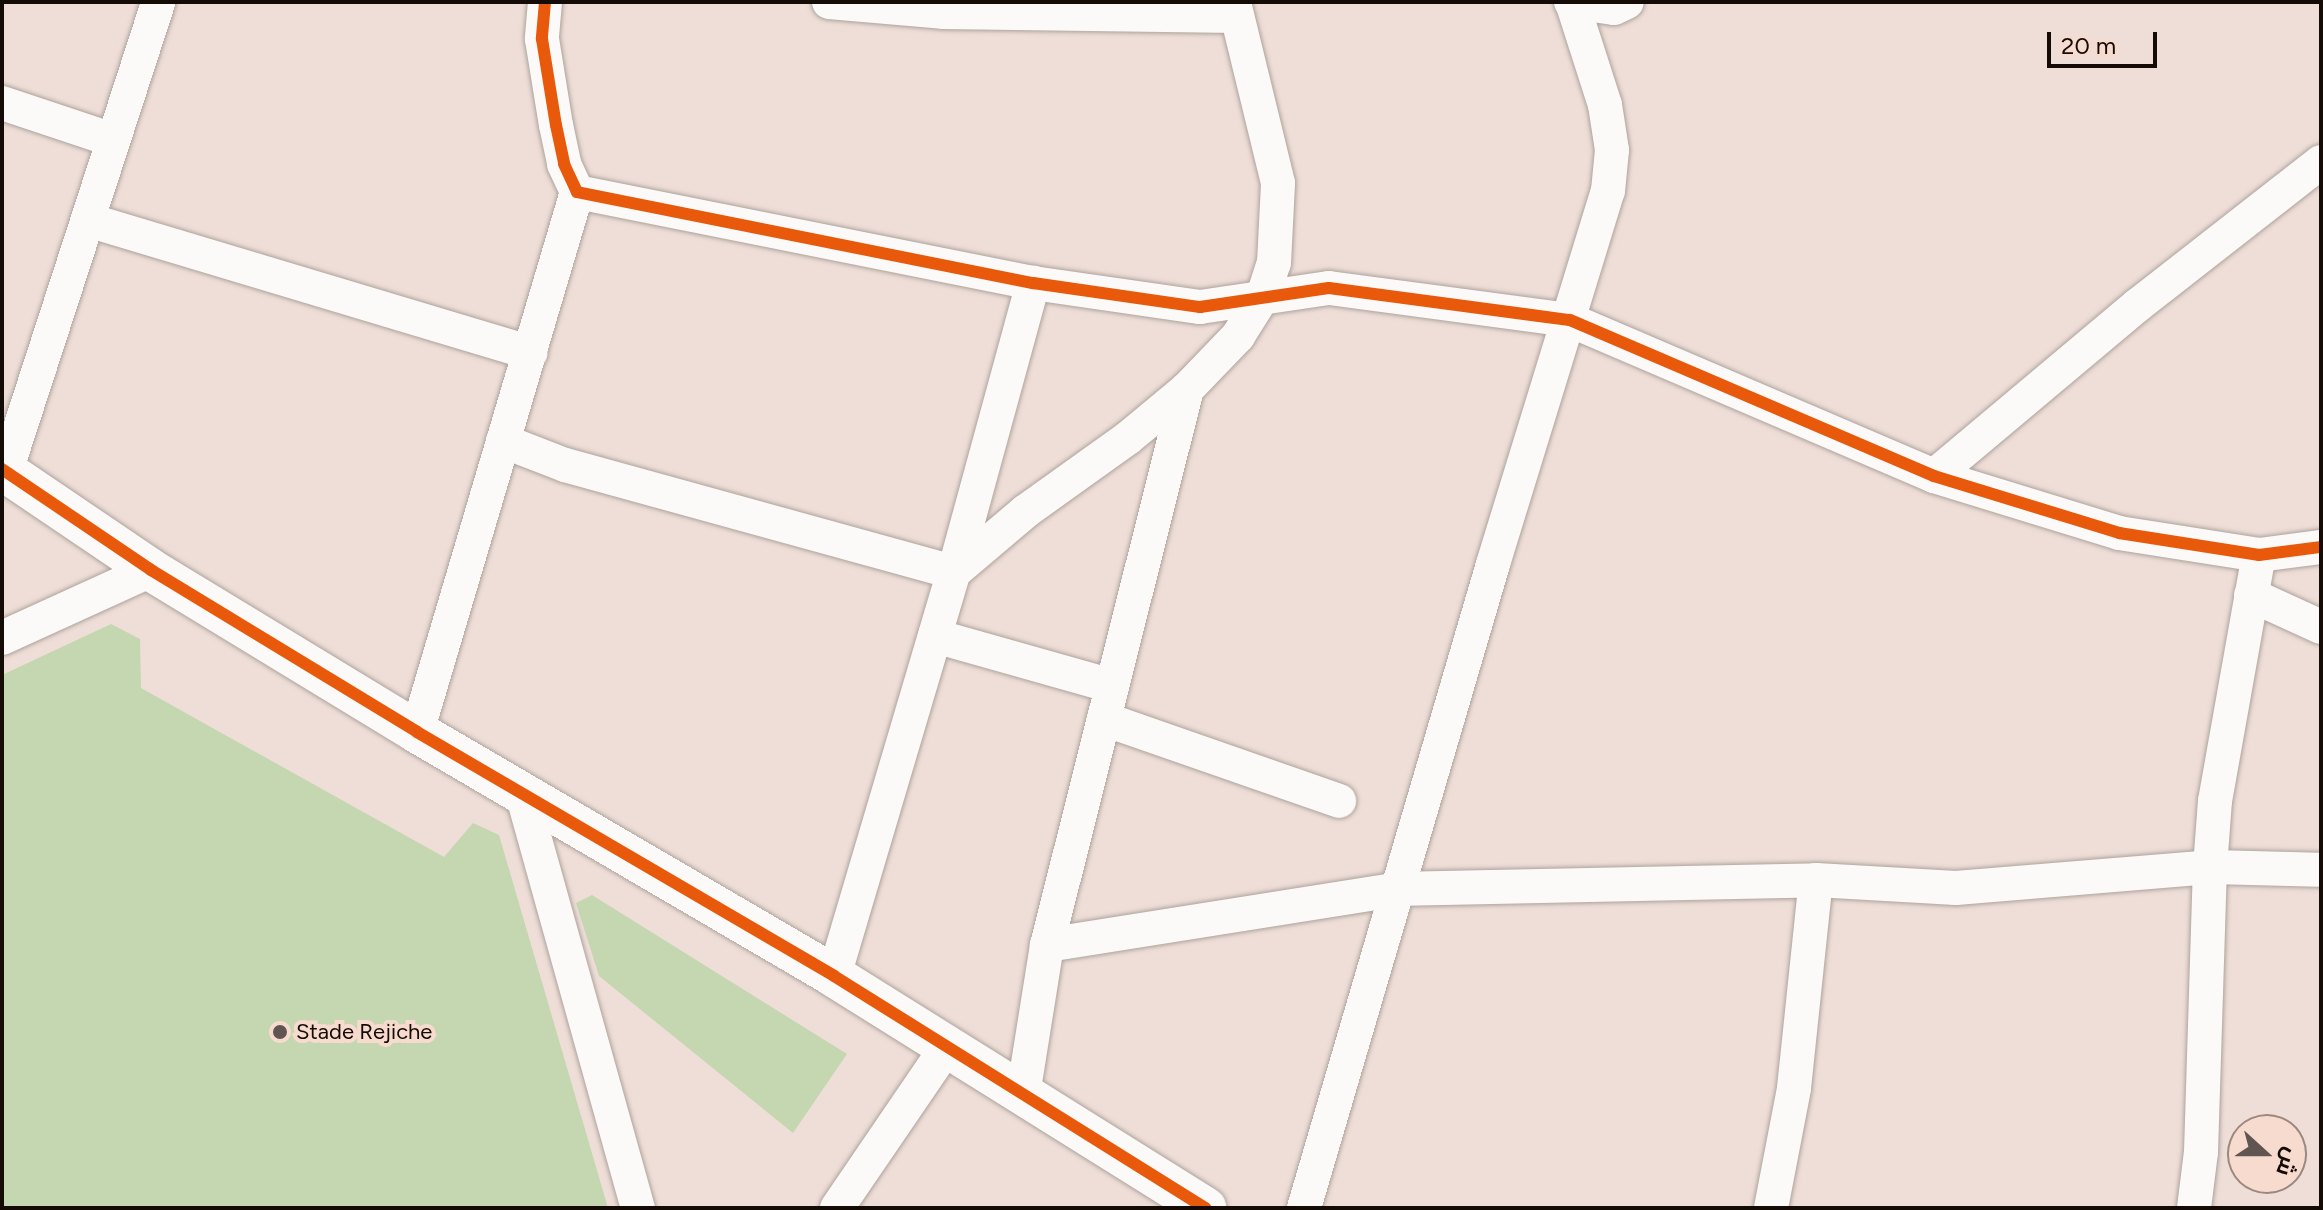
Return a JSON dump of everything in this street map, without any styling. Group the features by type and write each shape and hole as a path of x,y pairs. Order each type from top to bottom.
{"street":[{"path":"158,2 4,470 151,570 417,732 834,976 1205,1208"},
{"path":"417,732 577,192 564,164 556,125 542,39 545,2"},
{"path":"829,2 943,12 1236,9 1278,183 1274,263 1263,296 1238,336 1187,389 1128,438 1026,511 954,572"},
{"path":"1304,1208 1493,564 1608,191 1612,150 1605,105 1572,2 1614,8 1627,2"},
{"path":"2,103 113,140"},
{"path":"1934,476 2138,305 2321,162"},
{"path":"577,192 1033,283 1200,307 1329,288 1570,320 1934,476 2119,533 2259,555 2321,547"},
{"path":"88,220 530,353"},
{"path":"834,976 954,572 1033,283"},
{"path":"1023,1095 1047,945 1187,389"},
{"path":"503,441 565,465 954,572"},
{"path":"2194,1208 2201,1152 2215,801 2259,555"},
{"path":"2,638 151,570"},
{"path":"2251,595 2321,627"},
{"path":"935,636 1112,686"},
{"path":"1104,719 1339,801"},
{"path":"522,793 638,1208"},
{"path":"1047,945 1399,889 1816,880 1956,888 2210,867 2321,870"},
{"path":"1771,1208 1794,1088 1816,880"},
{"path":"837,1208 947,1047"}],"green space":[{"name":"Stade Rejiche","path":"111,624 140,639 141,688 444,857 473,823 499,835 608,1208 2,1208 2,675"},
{"path":"592,895 847,1054 793,1133 599,976 576,903"}],"cycle path":[{"path":"545,2 542,39 556,125 564,164 577,192 1033,283 1200,307 1329,288 1570,320 1934,476 2119,533 2259,555 2321,547"},
{"path":"2,469 151,570 417,732 834,976 1205,1208"}],"place":[{"name":"Stade Rejiche","path":"280,1032"}]}
